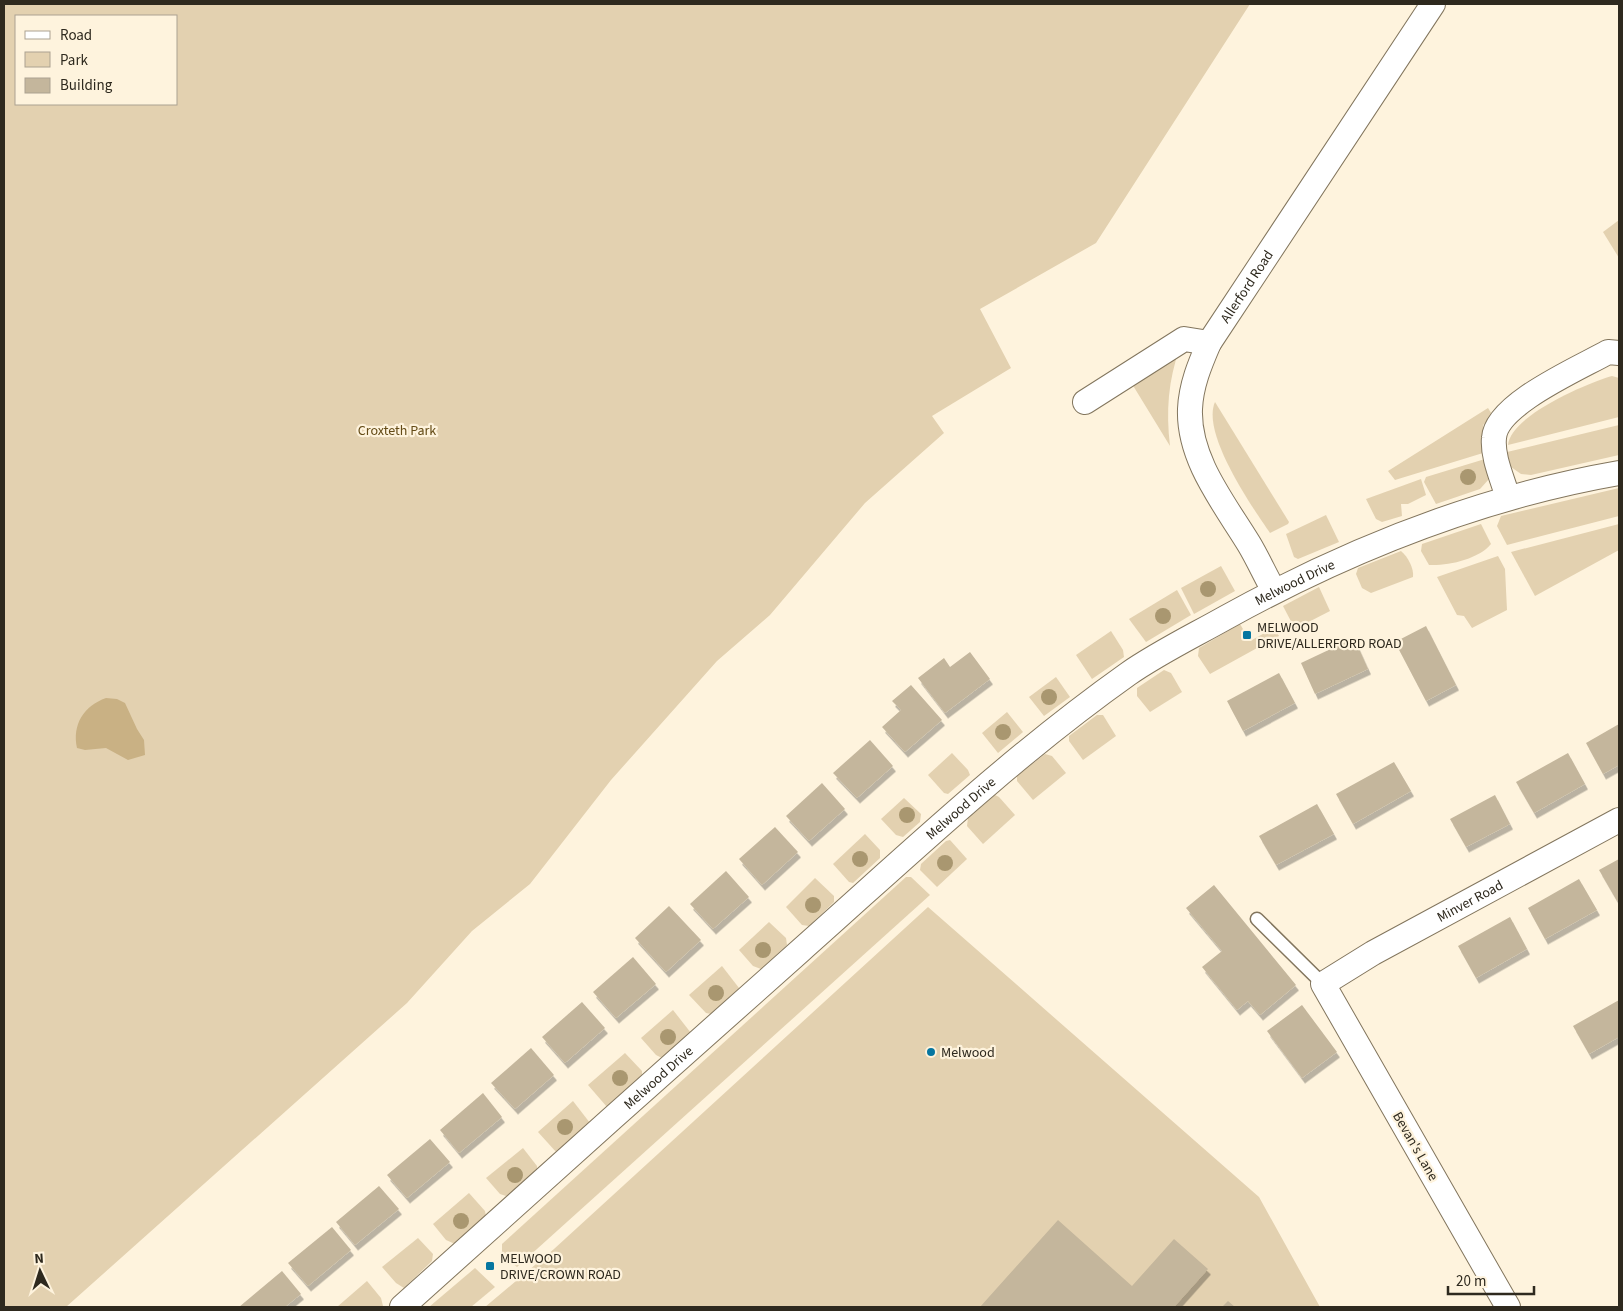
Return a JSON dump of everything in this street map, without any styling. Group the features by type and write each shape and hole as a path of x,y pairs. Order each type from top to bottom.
{"street":[{"name":"Allerford Road","path":"1274,591 1250,546 1212,486 1196,446 1190,410 1198,367 1209,343 1433,4"},
{"path":"1085,402 1184,339 1209,343"},
{"path":"1508,498 1494,448 1494,436 1502,418 1517,403 1600,356 1608,352 1619,353"},
{"name":"Melwood Drive","path":"402,1307 1003,769 1129,673 1274,591 1378,545 1437,521 1508,498 1564,483 1619,472"},
{"name":"Minver Road","path":"1323,984 1373,953 1619,820"},
{"name":"Bevan's Lane","path":"1323,984 1508,1307"}],"lane":[{"path":"1257,920 1323,984"}],"green space":[{"name":"Croxteth Park","path":"4,4 1250,4 1096,243 980,309 1011,368 932,416 944,433 865,503 770,615 717,661 611,780 530,884 472,931 407,1003 66,1307 4,1307"},
{"path":"1619,220 1619,258 1603,232"},
{"path":"1180,347 1169,396 1170,446 1129,379"},
{"path":"1612,376 1619,378 1619,417 1508,445 1512,434 1535,412 1569,393"},
{"path":"1215,402 1289,522 1288,524 1270,533 1241,488 1230,469 1215,432 1213,415"},
{"path":"1488,408 1493,416 1483,425 1483,453 1395,480 1388,471"},
{"path":"1619,425 1619,455 1531,475 1521,474 1511,467 1507,452"},
{"path":"1485,459 1489,479 1480,489 1436,504 1424,482 1426,477"},
{"path":"1421,479 1426,495 1408,504 1401,504 1402,516 1382,522 1376,519 1366,499"},
{"path":"1619,488 1619,516 1507,545 1497,526 1501,516"},
{"path":"1326,515 1339,542 1298,559 1294,557 1286,534"},
{"path":"1481,524 1491,544 1486,549 1471,558 1445,564 1429,565 1421,551 1422,544"},
{"path":"1619,524 1619,550 1535,596 1511,552"},
{"path":"1401,551 1410,563 1413,577 1371,593 1362,588 1356,574 1358,568"},
{"path":"1498,556 1505,569 1507,610 1472,628 1464,616 1457,615 1437,577"},
{"path":"1221,566 1235,591 1194,614 1181,588"},
{"path":"1319,587 1330,611 1295,629 1283,606"},
{"path":"1177,590 1191,615 1146,642 1129,619"},
{"path":"1240,624 1250,641 1274,628 1279,636 1210,674 1198,656 1199,648"},
{"path":"1111,631 1123,650 1124,657 1092,679 1076,655"},
{"path":"1164,670 1171,673 1182,692 1150,712 1137,696 1137,688"},
{"path":"1056,677 1070,697 1044,716 1029,697"},
{"path":"1007,712 1023,732 998,753 982,733"},
{"path":"1097,715 1103,715 1116,736 1083,760 1069,741 1069,736"},
{"path":"952,753 968,770 970,775 948,794 944,793 928,775"},
{"path":"1045,754 1052,756 1066,773 1033,800 1017,781 1017,776"},
{"path":"995,795 1015,815 983,844 967,826 968,818"},
{"path":"904,798 921,814 920,822 903,837 896,835 881,819"},
{"path":"865,834 880,850 880,858 853,883 849,882 833,864"},
{"path":"950,840 967,859 937,887 920,870 921,864 946,841"},
{"path":"906,877 911,877 930,895 517,1267 502,1255 502,1244"},
{"path":"815,878 834,896 834,902 809,926 802,925 786,907"},
{"name":"Melwood","path":"928,907 1259,1197 1320,1307 485,1307 554,1249"},
{"path":"769,922 786,938 787,945 761,969 753,966 739,950"},
{"path":"722,966 739,988 711,1014 706,1013 689,995"},
{"path":"673,1010 691,1033 662,1058 656,1055 641,1038"},
{"path":"625,1053 642,1071 642,1077 607,1107 588,1085"},
{"path":"573,1101 590,1123 557,1153 538,1132"},
{"path":"523,1148 537,1166 537,1174 509,1197 500,1194 486,1178"},
{"path":"469,1193 485,1211 486,1216 455,1244 446,1240 433,1224"},
{"path":"418,1238 433,1254 432,1261 404,1288 396,1283 382,1267"},
{"path":"475,1268 495,1287 471,1307 429,1307"},
{"path":"367,1281 381,1298 383,1306 337,1307"}],"shaded area":[{"path":"106,698 117,699 125,703 144,740 145,755 128,760 106,748 85,750 77,748 76,731 81,717 91,706"}],"building":[{"path":"1426,626 1456,685 1426,701 1395,642"},
{"path":"1354,638 1368,669 1315,694 1301,663"},
{"path":"970,652 990,679 945,713 918,678 944,658 950,667"},
{"path":"1279,673 1295,703 1243,731 1227,701"},
{"path":"911,685 942,720 905,752 882,727 901,710 892,701"},
{"path":"1619,724 1619,765 1603,774 1586,743"},
{"path":"870,740 893,766 857,798 833,773"},
{"path":"1568,753 1585,784 1534,813 1516,782"},
{"path":"1394,762 1411,791 1353,824 1336,794"},
{"path":"822,783 845,809 809,841 786,816"},
{"path":"1495,795 1510,824 1466,847 1450,819"},
{"path":"1317,804 1334,834 1276,865 1259,836"},
{"path":"775,827 798,852 762,885 739,859"},
{"path":"1619,859 1619,900 1617,901 1599,870"},
{"path":"726,871 749,897 713,929 690,904"},
{"path":"1579,879 1597,910 1545,939 1528,908"},
{"path":"1214,885 1296,985 1260,1015 1248,1001 1237,1010 1202,967 1222,951 1186,908"},
{"path":"669,906 701,940 666,972 635,938"},
{"path":"1510,917 1527,949 1476,978 1458,946"},
{"path":"633,957 656,984 616,1018 593,992"},
{"path":"1619,1000 1619,1037 1589,1054 1573,1026"},
{"path":"582,1002 605,1028 565,1063 542,1037"},
{"path":"1302,1005 1337,1052 1302,1078 1267,1031"},
{"path":"531,1048 554,1075 515,1109 491,1083"},
{"path":"483,1093 502,1117 459,1153 440,1130"},
{"path":"430,1139 450,1162 407,1198 387,1175"},
{"path":"379,1186 399,1209 355,1245 336,1222"},
{"path":"1058,1220 1132,1286 1174,1239 1208,1269 1174,1307 980,1307"},
{"path":"332,1227 351,1250 308,1286 288,1263"},
{"path":"282,1271 301,1294 285,1307 239,1307"},
{"path":"1228,1301 1235,1307 1222,1307"}],"place":[{"name":"MELWOOD DRIVE/ALLERFORD ROAD","path":"1247,635"},
{"name":"Melwood","path":"931,1052"},
{"name":"MELWOOD DRIVE/CROWN ROAD","path":"490,1266"}]}
